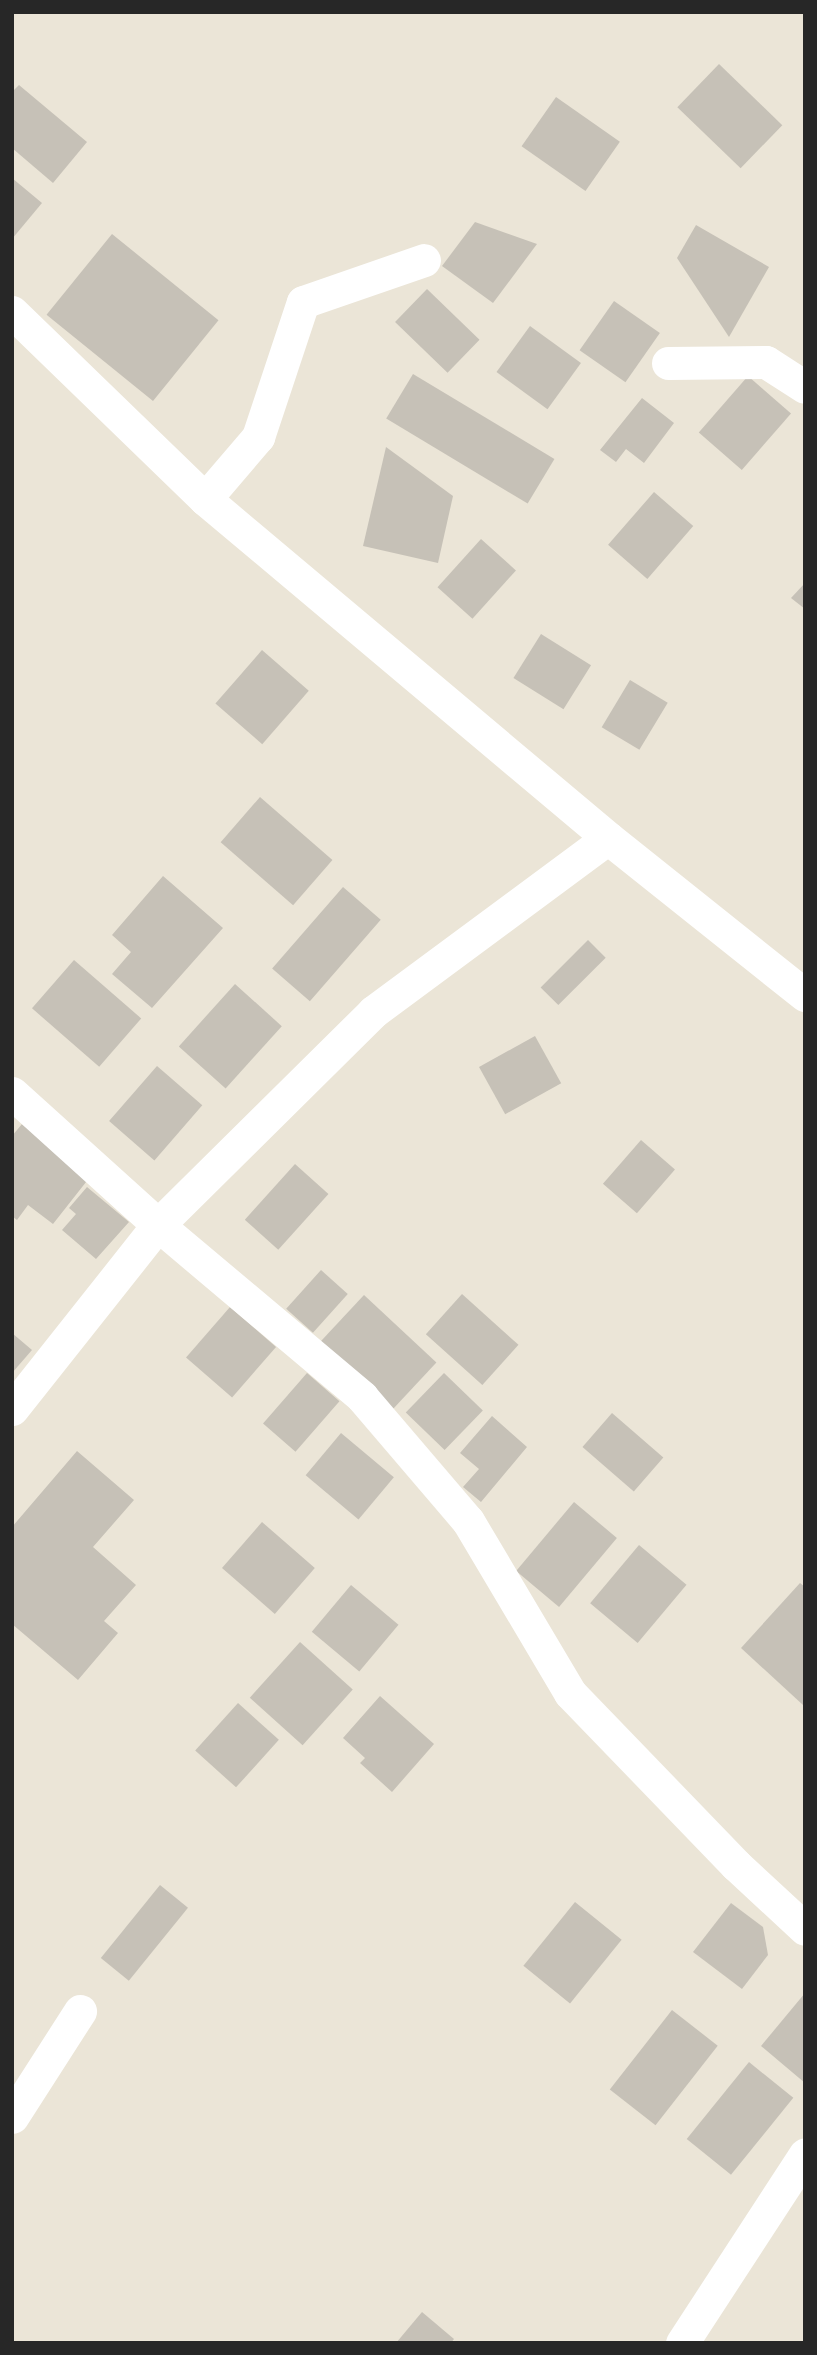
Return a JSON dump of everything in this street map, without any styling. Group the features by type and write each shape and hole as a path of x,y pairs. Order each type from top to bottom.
{"street":[{"path":"205,499 258,438 303,302 424,260"},
{"path":"12,312 205,499 608,838 805,995"},
{"path":"668,363 766,362 805,387"},
{"path":"12,1409 158,1225 373,1012 608,838"},
{"path":"12,1094 158,1225 362,1397 468,1521 570,1693 736,1865 805,1929"},
{"path":"12,2117 80,2011"},
{"path":"682,2343 805,2154"}],"building":[{"path":"719,64 782,125 741,168 677,107"},
{"path":"19,85 87,142 53,183 12,148 12,92"},
{"path":"556,97 620,142 585,191 522,146"},
{"path":"12,178 42,203 12,239"},
{"path":"475,222 537,244 493,303 442,266"},
{"path":"696,225 769,267 729,337 677,258"},
{"path":"112,234 218,320 153,401 47,315"},
{"path":"427,289 480,340 448,373 395,322"},
{"path":"614,301 660,333 625,382 580,350"},
{"path":"530,326 581,363 547,409 496,372"},
{"path":"413,374 554,459 528,504 386,419"},
{"path":"748,376 791,413 742,470 699,433"},
{"path":"642,398 674,423 644,463 626,449 616,462 600,450"},
{"path":"386,447 453,496 438,563 363,546"},
{"path":"654,492 693,526 647,579 608,545"},
{"path":"481,539 516,570 472,619 438,587"},
{"path":"805,583 805,609 791,598"},
{"path":"541,634 591,665 563,709 513,678"},
{"path":"262,650 309,691 262,744 215,704"},
{"path":"630,680 668,703 639,750 602,727"},
{"path":"260,797 332,860 293,905 221,842"},
{"path":"163,876 223,928 152,1008 112,974 131,952 112,935"},
{"path":"343,887 381,920 310,1001 272,969"},
{"path":"588,940 606,958 558,1005 541,987"},
{"path":"74,960 141,1018 99,1067 32,1008"},
{"path":"235,984 282,1026 226,1089 179,1046"},
{"path":"535,1036 561,1083 505,1114 479,1067"},
{"path":"157,1066 202,1105 154,1160 109,1121"},
{"path":"22,1124 90,1177 53,1224 28,1205 17,1220 12,1216 12,1136"},
{"path":"641,1140 675,1170 637,1213 603,1184"},
{"path":"295,1164 328,1194 278,1250 245,1220"},
{"path":"87,1187 129,1222 96,1259 62,1230 76,1214 69,1208"},
{"path":"321,1270 348,1294 313,1333 286,1309"},
{"path":"462,1294 518,1345 482,1385 426,1334"},
{"path":"364,1295 436,1363 392,1410 320,1343"},
{"path":"230,1307 276,1347 232,1398 186,1358"},
{"path":"12,1333 32,1350 12,1373"},
{"path":"307,1373 339,1401 295,1452 263,1424"},
{"path":"444,1373 483,1411 445,1450 406,1413"},
{"path":"612,1413 663,1458 634,1492 582,1447"},
{"path":"492,1416 527,1447 481,1502 463,1487 479,1469 460,1453"},
{"path":"341,1433 394,1477 359,1519 306,1475"},
{"path":"77,1451 134,1500 93,1547 136,1585 104,1621 118,1633 78,1680 12,1624 12,1527"},
{"path":"574,1502 617,1538 559,1607 516,1571"},
{"path":"262,1522 315,1568 275,1614 222,1568"},
{"path":"639,1545 686,1585 638,1643 590,1603"},
{"path":"800,1583 805,1587 803,1705 741,1648"},
{"path":"351,1585 398,1625 359,1672 312,1632"},
{"path":"300,1642 353,1690 303,1745 250,1698"},
{"path":"380,1696 434,1744 392,1792 360,1763 365,1758 343,1738"},
{"path":"238,1703 279,1740 236,1787 195,1751"},
{"path":"160,1885 188,1908 129,1981 101,1958"},
{"path":"575,1902 622,1940 570,2003 523,1966"},
{"path":"731,1903 763,1927 768,1955 742,1989 693,1952"},
{"path":"805,1993 805,2083 761,2046"},
{"path":"672,2010 718,2046 656,2125 610,2090"},
{"path":"749,2062 793,2098 731,2175 687,2139"},
{"path":"422,2312 454,2339 451,2343 396,2343"}]}
